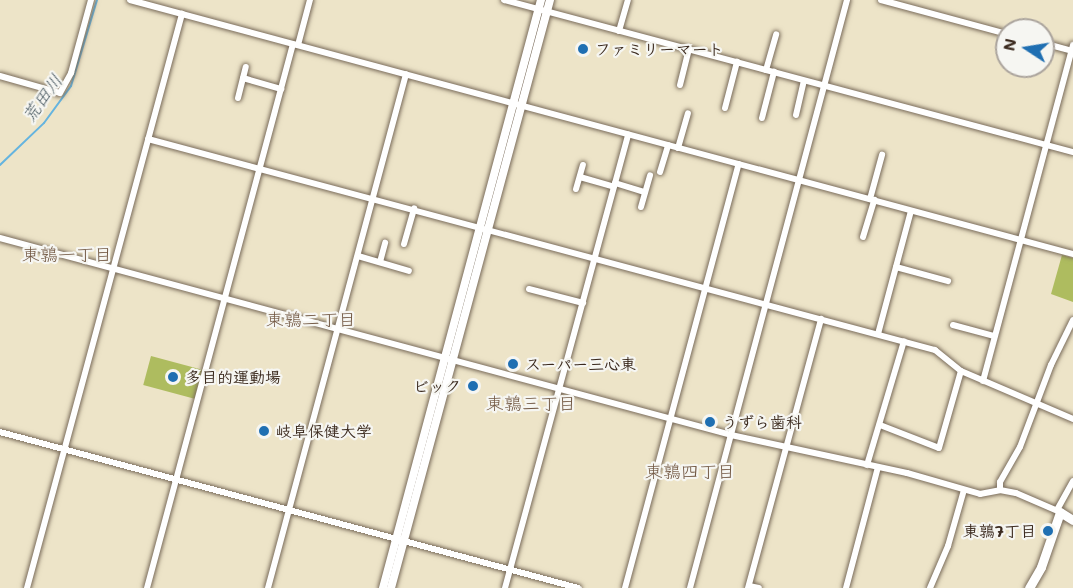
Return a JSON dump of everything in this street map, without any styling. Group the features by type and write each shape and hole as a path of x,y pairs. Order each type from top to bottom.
{"main road":[{"path":"1029,588 1041,567 1058,511 1073,520"}],"street":[{"path":"0,76 60,93 71,73 91,0"},
{"path":"130,0 1073,254"},
{"path":"147,588 281,89 310,0"},
{"path":"504,0 1073,152"},
{"path":"542,0 543,10"},
{"path":"391,588 400,540 444,357 484,228 543,10 550,0"},
{"path":"619,31 628,0"},
{"path":"690,588 847,0"},
{"path":"881,0 995,31"},
{"path":"27,588 182,14"},
{"path":"766,70 776,34"},
{"path":"983,381 1072,49 1055,45"},
{"path":"680,85 689,50"},
{"path":"725,108 737,62"},
{"path":"238,98 246,68"},
{"path":"762,118 774,72"},
{"path":"268,588 406,74"},
{"path":"243,78 281,89"},
{"path":"796,115 804,81"},
{"path":"678,148 688,113"},
{"path":"505,588 628,134"},
{"path":"148,139 414,208 935,350 961,371 1037,400 1073,418"},
{"path":"660,172 668,145"},
{"path":"863,237 882,155"},
{"path":"625,588 739,164"},
{"path":"576,189 583,165"},
{"path":"641,207 650,175"},
{"path":"579,177 645,192"},
{"path":"404,244 414,208"},
{"path":"878,334 911,210"},
{"path":"383,588 400,540 453,359 484,228"},
{"path":"0,238 731,435 785,449 878,467 980,494 1000,490 1058,511 1073,481"},
{"path":"380,262 385,243"},
{"path":"358,256 409,271"},
{"path":"896,267 948,281"},
{"path":"529,289 583,303"},
{"path":"759,588 749,587 821,319"},
{"path":"1000,490 1000,482 1032,419 1037,400 1073,320"},
{"path":"952,325 994,336"},
{"path":"867,465 904,341"},
{"path":"880,425 939,448 961,371"},
{"path":"0,432 578,588"},
{"path":"846,588 878,467"},
{"path":"930,588 948,546 964,490"}],"green space":[{"path":"1062,255 1073,258 1073,302 1051,294"},
{"name":"多目的運動場","path":"151,356 202,370 194,399 143,385"}],"waterway":[{"name":"荒田川","path":"0,165 44,123 71,86 97,0"}],"place":[{"name":"ファミリーマート","path":"583,49"},
{"name":"スーパー三心東","path":"513,364"},
{"name":"多目的運動場","path":"173,377"},
{"name":"ビック","path":"473,386"},
{"name":"うずら歯科","path":"710,422"},
{"name":"岐阜保健大学","path":"264,431"},
{"name":"東鶉7丁目","path":"1048,531"}],"district":[{"name":"東鶉一丁目","path":"67,254"},
{"name":"東鶉二丁目","path":"311,319"},
{"name":"東鶉三丁目","path":"531,403"},
{"name":"東鶉四丁目","path":"690,471"}]}
